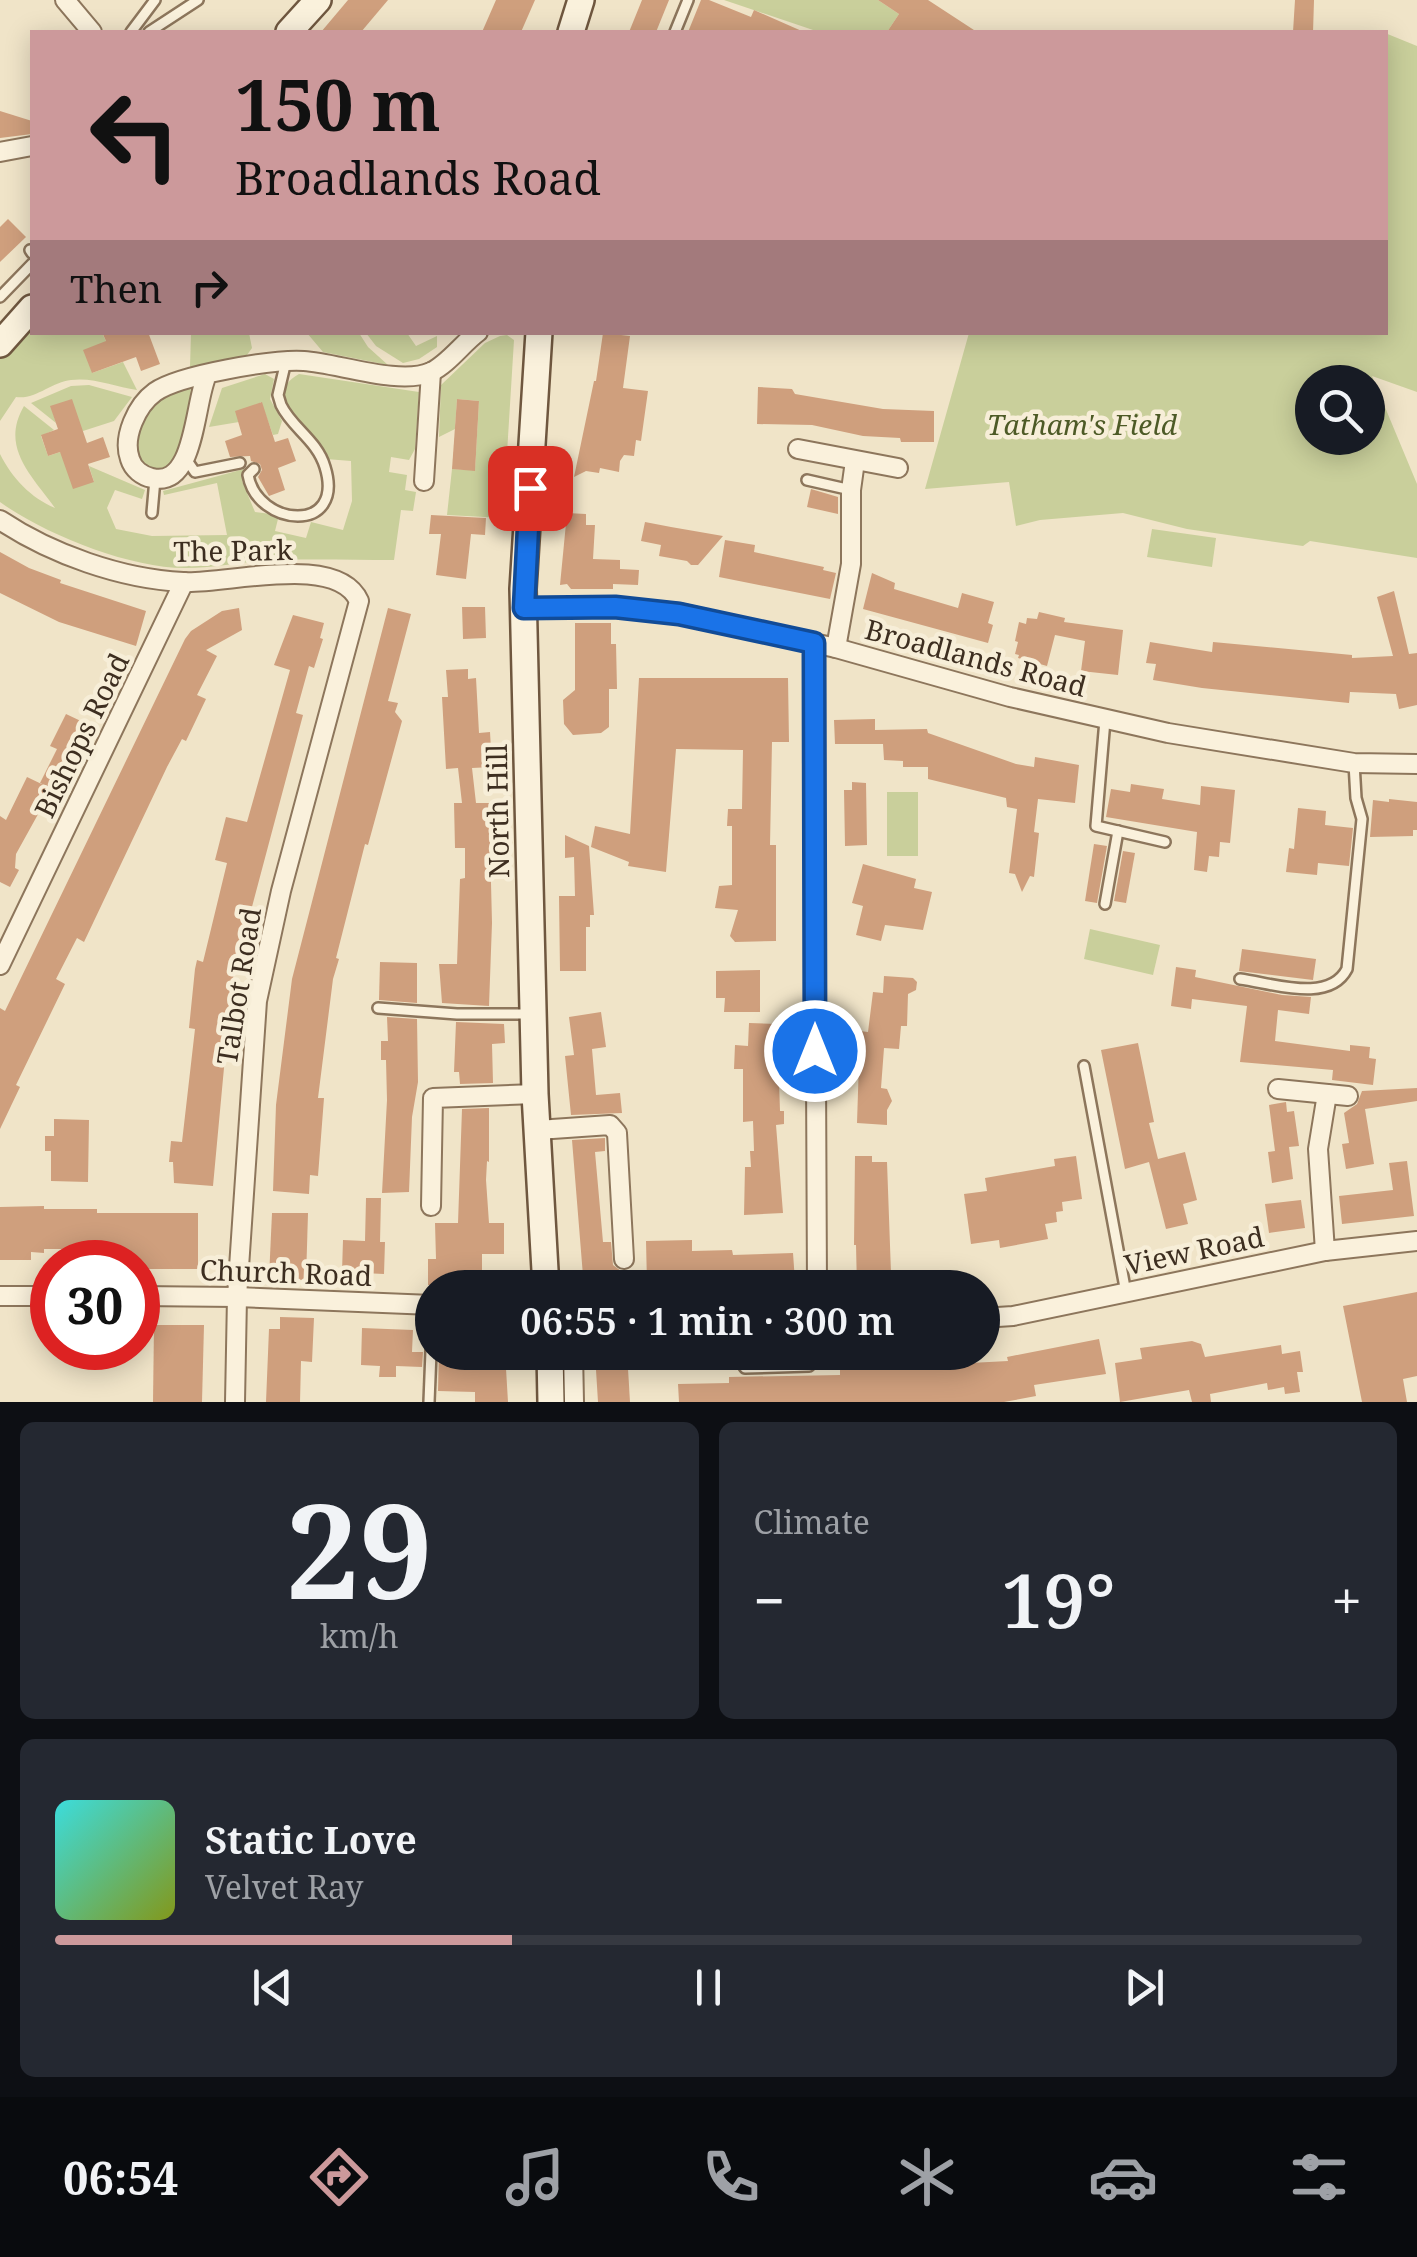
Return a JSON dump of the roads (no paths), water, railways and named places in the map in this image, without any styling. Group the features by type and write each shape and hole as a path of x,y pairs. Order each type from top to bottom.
{"main road":[{"path":"291,30 318,0"},
{"path":"571,30 581,0"},
{"path":"0,344 30,310"},
{"name":"North Hill","path":"540,335 524,608 535,1094 545,1270"},
{"path":"550,1370 551,1402"}],"street":[{"path":"65,0 90,30"},
{"path":"0,152 30,146"},
{"path":"207,375 186,459 171,476 155,479 141,474 128,449 134,419 155,392 186,379 207,375 286,361 327,364 379,375 431,372 474,335"},
{"path":"424,481 431,372"},
{"path":"798,449 898,468"},
{"path":"836,648 851,564 850,490 856,461"},
{"name":"The Park","path":"0,520 72,556 136,574 184,582 274,573 334,578 354,590"},
{"name":"Bishops Road","path":"0,965 184,582"},
{"name":"Talbot Road","path":"236,1402 238,1296 257,1001 281,891 356,619 360,601 354,590"},
{"name":"Broadlands Road","path":"524,608 615,607 679,614 836,648 1106,720 1354,762 1417,764"},
{"path":"814,643 817,1270"},
{"path":"1278,1089 1348,1096"},
{"path":"431,1206 434,1098 535,1094"},
{"path":"1325,1251 1318,1149 1326,1094"},
{"path":"538,1130 610,1124 617,1133 624,1259"},
{"name":"View Road","path":"1000,1317 1325,1251 1417,1241"},
{"path":"0,1296 30,1296"},
{"name":"Church Road","path":"160,1296 415,1304"},
{"path":"573,1370 574,1402"}],"lane":[{"path":"132,30 155,0"},
{"path":"152,30 198,0"},
{"path":"675,30 688,0"},
{"path":"0,297 30,266"},
{"path":"254,469 248,475 254,496 275,510 302,516 312,514 322,508 328,497 321,455 278,395 286,361"},
{"path":"186,459 196,472 240,463"},
{"path":"152,513 155,479"},
{"path":"807,480 850,490"},
{"path":"1106,720 1096,826 1165,842"},
{"path":"1240,979 1324,988 1344,976 1348,968 1362,819 1356,798 1354,762"},
{"path":"1105,904 1118,831"},
{"path":"378,1008 533,1014"},
{"path":"1084,1066 1126,1292"},
{"path":"429,1402 430,1370"}],"park label":[{"name":"Tatham's Field","path":"1082,424"}]}
